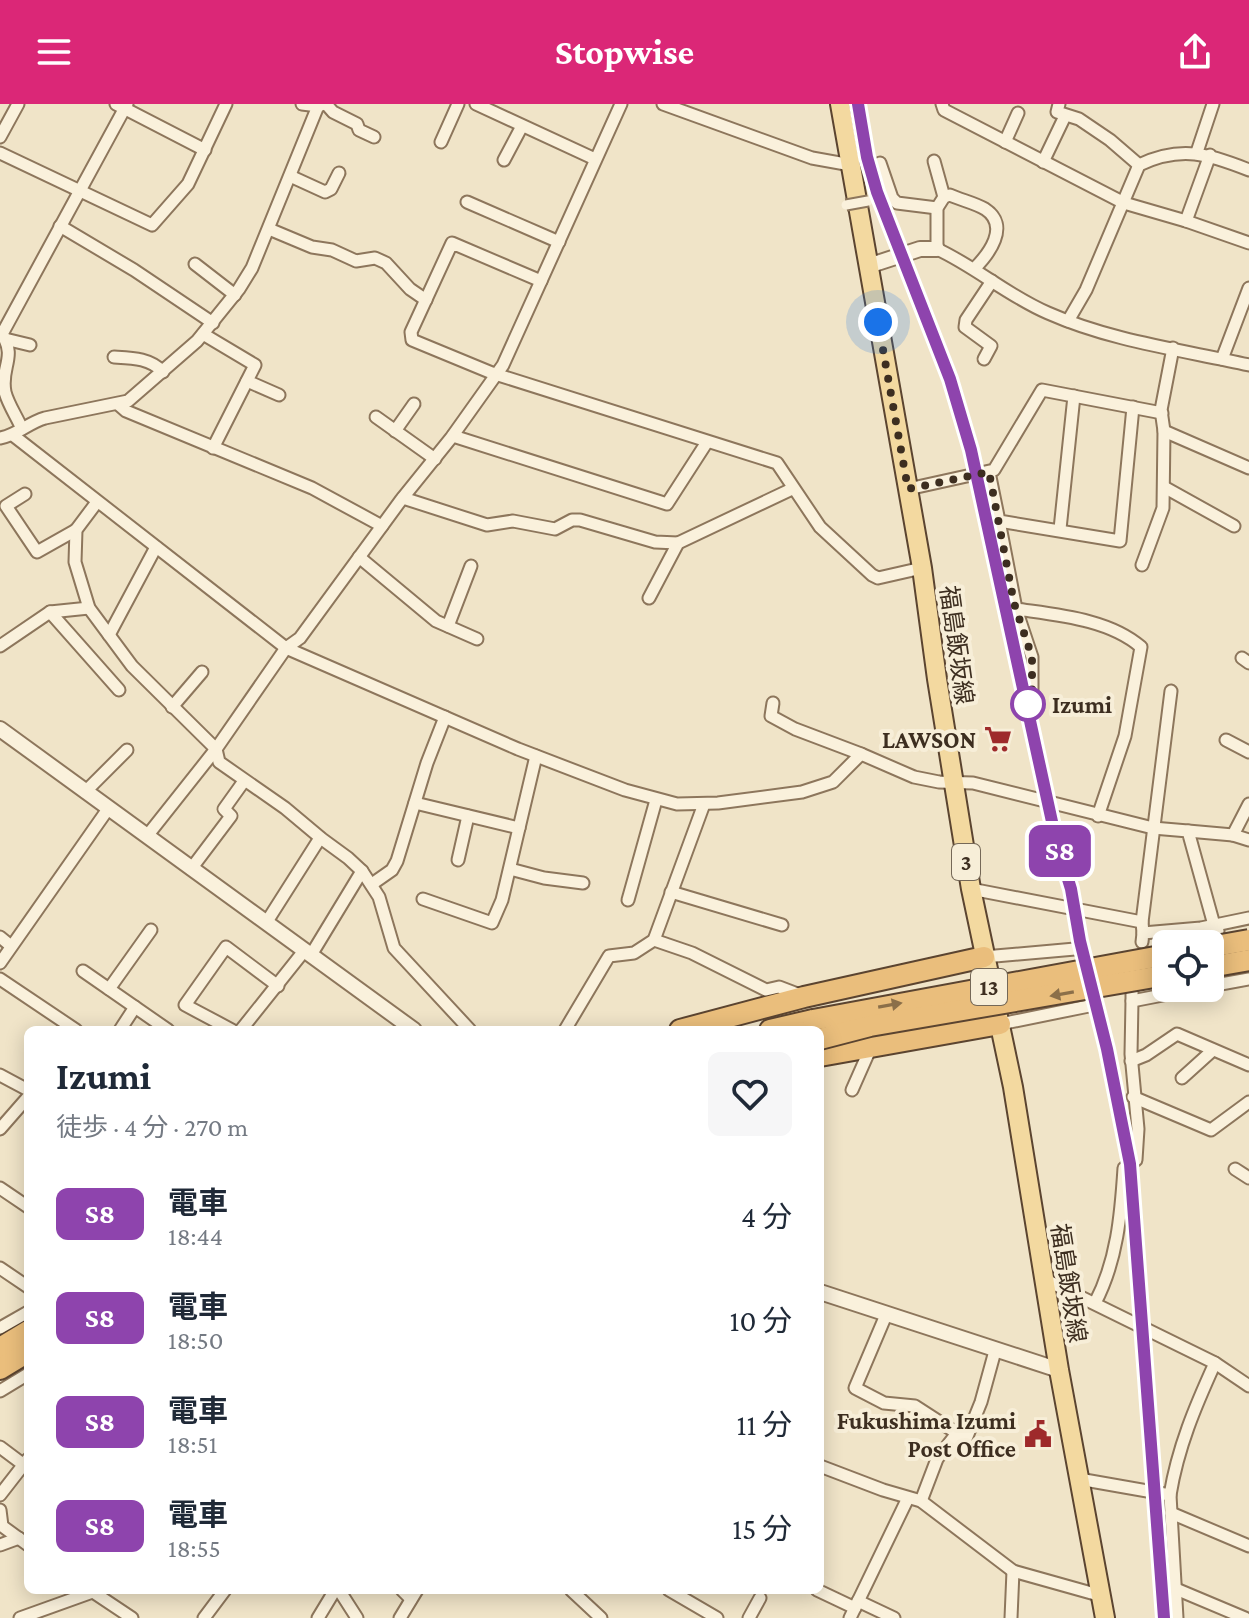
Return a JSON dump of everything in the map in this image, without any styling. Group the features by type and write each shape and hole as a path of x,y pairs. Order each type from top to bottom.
{"highway":[{"path":"1224,936 1249,940"},
{"path":"695,1026 804,997 984,957"},
{"name":"13","path":"824,1028 1152,958"},
{"path":"1224,964 1249,960"},
{"name":"13","path":"824,1029 870,1026 1152,977"},
{"path":"824,1055 1000,1024"},
{"path":"0,1348 24,1333"},
{"path":"0,1369 24,1354"}],"main road":[{"name":"福島飯坂線","path":"840,104 922,568 971,889 1000,1024 1105,1618"}],"street":[{"path":"0,137 18,104"},
{"path":"0,153 152,225 188,184 226,104"},
{"path":"302,104 323,105 374,137"},
{"path":"441,142 458,104"},
{"path":"476,104 595,159"},
{"path":"147,836 216,749 286,648 300,638 497,374 621,104"},
{"path":"942,104 944,110 1124,203 1249,243"},
{"path":"1059,104 1057,112 1079,119 1139,165"},
{"path":"1186,221 1213,104"},
{"path":"3,335 123,105 205,150"},
{"path":"0,438 45,418 128,401 203,334 235,295 252,268 323,105"},
{"path":"667,105 812,158 851,165"},
{"path":"1005,142 1018,113"},
{"path":"1043,162 1065,116"},
{"path":"504,160 522,126"},
{"path":"1139,165 1165,157 1203,154 1249,170"},
{"path":"934,161 941,203 937,249"},
{"path":"880,163 892,198 897,203 941,203 950,195 987,210 992,217 995,243 974,269"},
{"path":"1068,321 1086,290 1139,165"},
{"path":"290,176 325,192 331,189 339,173"},
{"path":"846,205 868,201"},
{"path":"467,202 559,242"},
{"path":"60,226 134,270 213,323"},
{"path":"269,229 356,261 375,258 386,263 410,289 426,300"},
{"path":"541,281 452,243 411,332 412,340 497,374 777,463 820,527 872,575 878,578 922,568"},
{"path":"868,266 920,249 937,249 974,269 1019,300 1068,321 1107,335 1249,365"},
{"path":"195,264 235,295"},
{"path":"984,359 991,346 965,327 966,320 992,281"},
{"path":"1222,359 1249,288"},
{"path":"203,334 255,365 213,448"},
{"path":"3,335 30,345"},
{"path":"3,335 10,351 5,373 6,396 18,432 97,502 286,648 536,756 656,800 677,804 704,804 802,792 833,782 861,754"},
{"path":"1142,565 1163,508 1162,413 1173,348"},
{"path":"114,357 135,358 156,364 163,372"},
{"path":"247,381 279,395"},
{"path":"908,489 989,472 1000,462 1042,390 1162,413"},
{"path":"1060,529 1074,396"},
{"path":"118,404 126,411 312,488 382,526"},
{"path":"395,431 414,404"},
{"path":"999,521 1120,541 1133,407"},
{"path":"376,417 435,459"},
{"path":"1164,431 1249,468"},
{"path":"453,436 667,504 707,442"},
{"path":"989,472 1016,609 1032,657 1032,703"},
{"path":"1164,487 1234,526"},
{"path":"403,498 487,525 513,521 555,529 572,520 580,520 655,542 678,543 792,489"},
{"path":"25,494 6,506 37,552 76,530 97,502"},
{"path":"76,530 75,562 89,608 132,666 216,749 219,762 285,808 362,871 372,884 386,915 388,934 394,948 466,1026"},
{"path":"649,598 678,543"},
{"path":"109,635 156,547"},
{"path":"359,557 436,621 477,639"},
{"path":"448,626 471,566"},
{"path":"0,646 50,612 89,608"},
{"path":"1016,609 1058,615 1125,633 1141,647 1125,736 1098,816"},
{"path":"50,612 119,690"},
{"path":"172,707 202,672"},
{"path":"1142,932 1171,691"},
{"path":"773,703 771,716 795,729 914,777 955,784 973,783 1153,828 1233,835 1249,840"},
{"path":"372,884 392,870 397,861 445,717"},
{"path":"0,729 404,1026"},
{"path":"1226,740 1249,752"},
{"path":"85,792 127,750"},
{"path":"423,899 492,923 502,900 536,756"},
{"path":"191,869 231,816 224,809 244,781"},
{"path":"628,900 656,800"},
{"path":"415,803 519,828"},
{"path":"567,1026 609,956 634,953 654,940 704,804"},
{"path":"1233,835 1249,804"},
{"path":"0,963 108,809"},
{"path":"458,860 468,816"},
{"path":"1188,831 1213,930"},
{"path":"266,923 320,838"},
{"path":"510,869 544,878 583,883"},
{"path":"244,1026 307,953 362,871"},
{"path":"971,889 1152,932"},
{"path":"671,892 782,925"},
{"path":"1224,930 1249,918"},
{"path":"109,989 151,930"},
{"path":"0,937 11,946"},
{"path":"654,940 692,953 766,990 779,987 804,997"},
{"path":"224,1026 185,1005 226,947 278,986"},
{"path":"984,957 1075,949"},
{"path":"83,971 162,1026"},
{"path":"0,979 70,1026"},
{"path":"1224,982 1249,979"},
{"path":"1095,1303 1109,1278 1115,1254 1124,1168 1136,1160 1138,1129 1131,1061 1132,997 1152,994"},
{"path":"1000,1024 1089,1006"},
{"path":"123,1026 135,1007"},
{"path":"1131,1061 1146,1055 1177,1034 1249,1065"},
{"path":"852,1090 871,1047"},
{"path":"1182,1078 1213,1050"},
{"path":"0,1075 24,1088"},
{"path":"1133,1097 1211,1130 1249,1102"},
{"path":"0,1129 24,1102"},
{"path":"1235,1169 1249,1178"},
{"path":"0,1188 24,1204"},
{"path":"0,1268 24,1284"},
{"path":"1044,1279 1215,1363 1249,1386"},
{"path":"824,1293 1059,1370"},
{"path":"0,1328 24,1314"},
{"path":"886,1315 855,1388 884,1403 915,1406 966,1439 981,1402 995,1351"},
{"path":"1177,1618 1170,1495 1186,1427 1215,1363"},
{"path":"0,1391 24,1376"},
{"path":"855,1609 937,1459 957,1433"},
{"path":"0,1447 24,1461"},
{"path":"0,1495 24,1465"},
{"path":"824,1467 914,1499 1013,1571 1102,1596"},
{"path":"1079,1479 1170,1495"},
{"path":"0,1510 2,1526 23,1541"},
{"path":"1171,1513 1249,1546"},
{"path":"0,1545 23,1541"},
{"path":"1011,1618 1013,1571"},
{"path":"1176,1589 1245,1618"},
{"path":"20,1618 86,1594"},
{"path":"98,1594 132,1618"},
{"path":"204,1618 222,1594"},
{"path":"318,1618 334,1594"},
{"path":"340,1594 357,1618"},
{"path":"400,1618 410,1594"},
{"path":"575,1594 601,1618"},
{"path":"676,1594 717,1618"},
{"path":"824,1594 855,1609 894,1618"},
{"path":"749,1618 760,1598"}],"railway":[{"path":"858,104 877,192 950,379 965,426 1056,840 1071,889 1080,941 1107,1049 1130,1164 1164,1618"}],"train":[{"name":"S8","path":"858,104 877,192 950,379 965,426 1056,840 1071,889 1080,941 1118,1097 1130,1164 1164,1618"}],"place":[{"name":"Izumi","path":"1028,704"},
{"name":"LAWSON","path":"998,739"},
{"name":"Fukushima Izumi Post Office","path":"1038,1434"}],"route":[{"path":"878,322 908,489 989,472 1014,603 1032,657 1034,682 1032,703 1028,704"}]}
